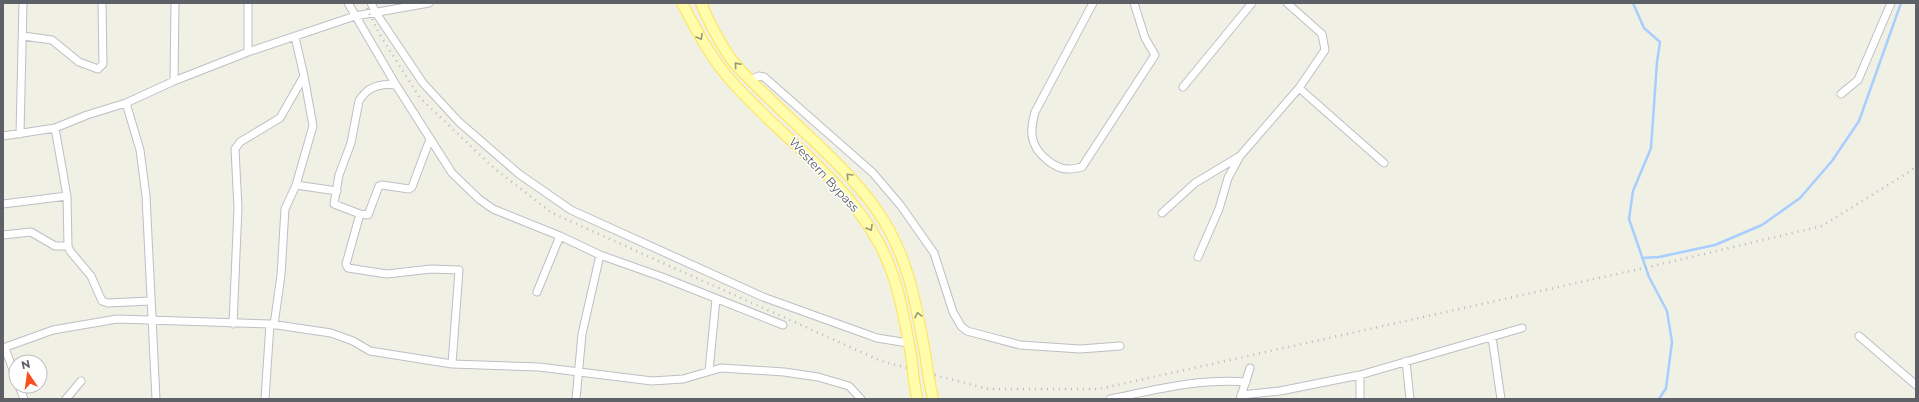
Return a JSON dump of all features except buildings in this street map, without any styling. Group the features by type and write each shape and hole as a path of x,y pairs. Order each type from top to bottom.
{"main road":[{"name":"Western Bypass","path":"682,3 703,42 734,84 825,173 866,221 890,267 903,314 911,355 917,399"},
{"name":"Western Bypass","path":"701,3 717,36 732,60 750,80 852,179 877,209 894,238 905,264 913,294 933,399"}],"street":[{"path":"20,134 24,3"},
{"path":"23,36 52,40 79,62 98,69 101,68 103,64 102,3"},
{"path":"174,3 174,81"},
{"path":"248,3 248,52"},
{"path":"348,3 396,85 452,173 479,200 494,210 560,236 600,255 662,277 783,325"},
{"path":"371,3 376,13 423,83 459,122 519,174 571,210 763,297 877,338 908,343"},
{"path":"3,136 55,128 87,115 126,102 174,81 248,52 355,16 429,3"},
{"path":"1093,3 1035,112 1032,125 1033,140 1042,155 1053,164 1068,170 1082,167 1155,55 1145,38 1134,3"},
{"path":"1183,87 1252,3"},
{"path":"1198,257 1219,208 1228,178 1240,156 1299,88 1325,50 1325,42 1322,34 1287,3"},
{"path":"1841,94 1858,80 1891,3"},
{"path":"265,399 272,325 282,268 285,209 296,185 313,126 295,37"},
{"path":"233,324 238,208 235,149 240,142 280,118 304,76"},
{"path":"750,80 759,76 764,77 873,173 901,206 934,253 953,312 961,326 967,331 1020,345 1080,349 1120,346"},
{"path":"396,85 386,83 377,85 362,95 359,101 351,143 339,174 334,203 335,205 366,215 370,213 379,186 382,184 409,189 412,187 430,139"},
{"path":"1299,88 1384,163"},
{"path":"126,102 140,150 146,196 156,399"},
{"path":"55,128 67,196 68,246 91,276 102,302 108,304 150,301"},
{"path":"1162,213 1195,183 1240,156"},
{"path":"296,185 337,191"},
{"path":"3,204 67,196"},
{"path":"360,214 346,264 348,268 387,274 431,269 459,270 452,364"},
{"path":"3,235 31,232 55,246 68,246"},
{"path":"537,292 560,236"},
{"path":"576,399 577,370 582,334 600,255"},
{"path":"709,370 716,299"},
{"path":"8,358 4,348 53,330 117,319 272,325 331,333 353,341 370,350 452,364 577,370 626,379 652,381 683,380 709,370 728,368 784,372 818,377 849,386 862,399"},
{"path":"1250,368 1241,397 1360,375 1522,328"},
{"path":"1859,336 1916,385"},
{"path":"1492,337 1501,399"},
{"path":"1406,361 1410,399"},
{"path":"1360,375 1360,399"},
{"path":"1110,399 1197,382 1222,380 1246,382"},
{"path":"66,399 81,382"}],"waterway":[{"path":"1633,3 1644,28 1660,42 1657,62 1651,148 1633,191 1629,219 1649,277 1667,311 1672,342 1666,388 1659,399"},
{"path":"1642,258 1659,257 1715,245 1762,225 1800,198 1832,161 1859,121 1901,3"}],"railway":[{"path":"364,3 380,35 420,98 494,168 552,213 881,361 988,389 1099,389 1653,266 1822,226 1912,170 1916,165"}]}
